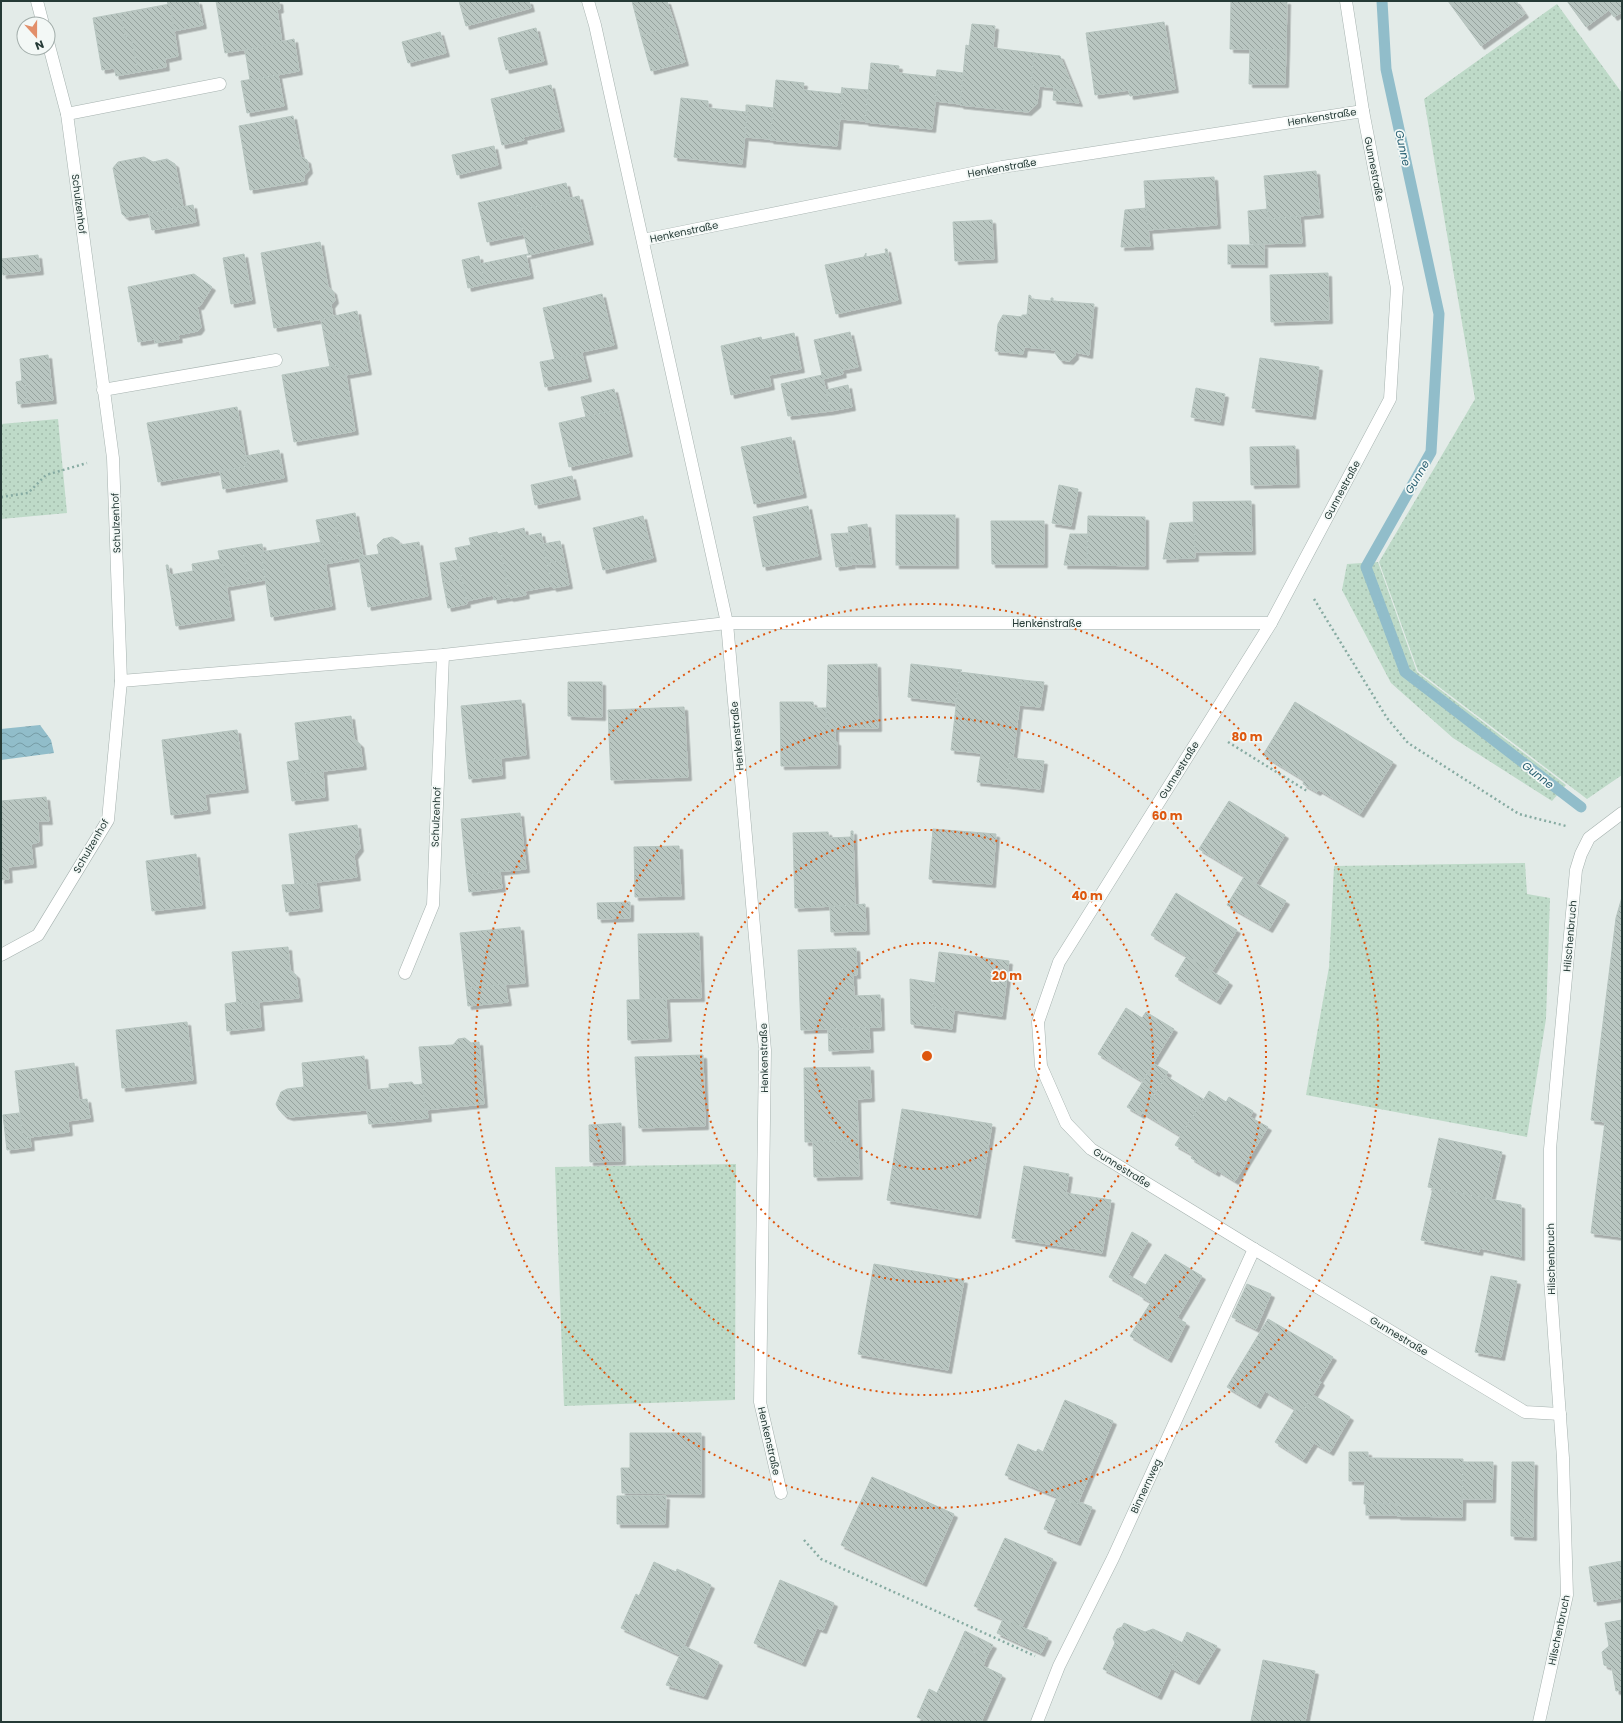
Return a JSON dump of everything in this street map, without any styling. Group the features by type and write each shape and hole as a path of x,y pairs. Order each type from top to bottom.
{"street":[{"path":"37,1 41,16"},
{"name":"Henkenstraße","path":"588,1 597,33 727,623 765,1050 760,1402 781,1493"},
{"name":"Gunnestraße","path":"1346,1 1362,111 1397,288 1390,399 1271,622 1059,962 1038,1022 1041,1066 1066,1123 1091,1149 1525,1412 1560,1414"},
{"name":"Schulzenhof","path":"1,955 38,935 108,820 121,681 113,458 67,114 52,56"},
{"path":"67,114 220,84"},
{"name":"Henkenstraße","path":"643,240 1002,167 1362,111"},
{"path":"103,390 276,360"},
{"name":"Henkenstraße","path":"727,623 1271,622"},
{"path":"121,681 443,655 727,623"},
{"name":"Schulzenhof","path":"406,973 433,905 443,655"},
{"name":"Hilschenbruch","path":"1539,1722 1567,1595 1563,1458 1550,1279 1550,1149 1576,870 1581,854 1589,838 1622,813"},
{"name":"Binnernweg","path":"1037,1722 1059,1666 1113,1558 1254,1249"}],"path":[{"path":"1,497 28,493 46,475 81,464 113,458"},
{"path":"1291,585 1314,600 1387,718 1408,743 1519,814 1571,827 1589,838"},
{"path":"1206,728 1306,791"},
{"path":"804,1540 821,1559 1059,1666"}],"green space":[{"path":"1557,4 1622,93 1622,775 1587,799 1418,671 1379,562 1475,399 1424,99"},
{"path":"58,419 67,513 1,519 1,424"},
{"path":"1378,562 1417,672 1566,785 1552,801 1453,738 1391,683 1342,590 1347,564"},
{"path":"1525,863 1527,894 1550,898 1546,1019 1527,1137 1306,1095 1329,967 1334,866"},
{"path":"736,1164 735,1400 564,1406 555,1167"}],"water":[{"path":"40,725 51,740 54,753 1,760 1,729"}],"building":[{"path":"167,1 198,1 203,25 174,31 170,4 168,4"},
{"path":"216,1 279,1 280,9 277,10 282,43 225,53"},
{"path":"459,1 529,1 531,8 466,26"},
{"path":"632,1 667,1 675,26 641,36"},
{"path":"1231,1 1287,1 1286,50 1230,49"},
{"path":"1448,1 1516,1 1525,14 1481,46"},
{"path":"1567,1 1622,1 1622,12 1614,17 1609,10 1586,27"},
{"path":"170,4 178,56 165,59 166,67 138,72 131,36 125,37 121,13"},
{"path":"121,13 125,37 131,36 138,72 116,76 114,68 102,70 93,18"},
{"path":"1164,22 1175,89 1130,96 1129,90 1095,95 1086,33"},
{"path":"972,24 995,26 993,48 1034,53 1031,85 1039,86 1037,104 1028,112 960,105 966,45 969,46"},
{"path":"675,26 685,62 651,71 641,36"},
{"path":"536,28 544,61 506,70 498,38"},
{"path":"440,32 446,53 408,63 402,42"},
{"path":"294,39 299,71 250,80 245,50"},
{"path":"1250,49 1286,50 1285,84 1249,84"},
{"path":"1034,53 1060,56 1074,90 1031,85"},
{"path":"871,63 899,66 898,73 936,77 937,70 939,70 932,129 865,122"},
{"path":"939,70 963,73 960,104 935,101"},
{"path":"278,75 284,106 247,113 241,81"},
{"path":"776,80 804,83 803,90 841,94 842,87 843,88 837,146 770,140"},
{"path":"551,85 561,128 523,137 524,140 502,145 491,99"},
{"path":"843,88 868,90 865,121 840,119"},
{"path":"1054,88 1074,90 1079,103 1053,100"},
{"path":"681,98 708,101 708,108 746,112 746,105 748,105 742,164 674,157"},
{"path":"748,105 773,108 770,139 745,137"},
{"path":"293,116 301,157 307,160 309,170 304,176 304,181 250,190 239,126"},
{"path":"494,146 498,165 457,175 452,155"},
{"path":"144,157 153,162 167,159 175,164 183,207 126,217 122,214 113,168 118,162"},
{"path":"1316,171 1320,214 1268,219 1264,176"},
{"path":"1214,177 1217,225 1147,230 1144,181"},
{"path":"566,183 570,199 518,211 514,195"},
{"path":"515,195 524,234 487,242 478,203"},
{"path":"579,196 590,241 529,255 518,211"},
{"path":"193,205 196,222 152,230 149,213"},
{"path":"1146,208 1150,246 1121,247 1125,210"},
{"path":"1267,209 1268,219 1300,216 1302,243 1250,244 1248,211"},
{"path":"992,220 994,259 955,261 953,222"},
{"path":"320,242 328,287 333,291 335,300 331,305 333,317 274,328 261,253"},
{"path":"1228,245 1264,245 1264,264 1228,264"},
{"path":"885,249 887,249 898,300 836,314 825,265 864,257 866,253 866,257 886,253"},
{"path":"244,254 252,300 231,304 223,258"},
{"path":"528,254 529,255 526,255 530,275 485,284 480,264"},
{"path":"38,255 40,271 3,275 1,259"},
{"path":"479,256 485,284 468,288 462,260"},
{"path":"1328,273 1329,320 1271,322 1270,275"},
{"path":"194,274 212,287 200,306 197,306 201,327 198,331 178,335 179,339 155,343 155,339 138,342 128,287"},
{"path":"602,294 614,345 555,360 543,308"},
{"path":"1029,295 1031,296 1031,299 1051,301 1051,298 1053,298 1053,301 1094,304 1089,355 1075,352 1075,356 1070,361 1060,360 1055,353 1056,350 1025,347 1023,354 995,351 998,324 1003,315 1022,317 1022,315 1027,315"},
{"path":"357,311 360,329 324,336 321,319"},
{"path":"360,329 368,371 340,376 338,365 330,367 324,336"},
{"path":"850,332 858,367 842,370 843,374 823,379 814,340"},
{"path":"794,333 801,369 769,375 771,386 731,395 721,346 761,337 762,340"},
{"path":"582,354 588,378 545,387 540,362"},
{"path":"48,355 53,400 27,403 25,380 22,381 20,359"},
{"path":"1260,358 1319,367 1312,416 1252,408"},
{"path":"338,365 340,376 346,375 355,431 294,442 282,375"},
{"path":"822,375 831,411 788,416 781,384"},
{"path":"25,380 27,403 18,404 16,382"},
{"path":"848,385 852,407 831,411 826,390"},
{"path":"1196,388 1225,394 1220,422 1191,417"},
{"path":"614,389 619,409 586,417 581,397"},
{"path":"237,407 247,466 158,482 147,423"},
{"path":"619,409 629,453 569,467 559,423"},
{"path":"791,437 803,494 754,504 741,447"},
{"path":"1295,446 1296,484 1251,485 1250,447"},
{"path":"279,450 284,478 223,489 220,471 247,466 246,456"},
{"path":"572,476 577,496 535,505 531,485"},
{"path":"1059,485 1078,489 1071,526 1052,523"},
{"path":"1251,501 1252,551 1194,552 1193,502"},
{"path":"808,506 818,556 763,567 753,517"},
{"path":"355,513 363,557 342,561 334,517"},
{"path":"896,515 955,515 955,565 896,565"},
{"path":"643,516 653,558 603,570 593,528"},
{"path":"1088,516 1145,517 1145,566 1087,565"},
{"path":"334,517 342,561 325,564 316,520"},
{"path":"991,521 1044,521 1044,564 992,564"},
{"path":"1194,522 1195,558 1163,559 1170,523"},
{"path":"867,524 872,564 853,564 848,527"},
{"path":"524,528 526,536 541,533 552,586 525,591 526,595 510,598 497,532 498,534"},
{"path":"497,532 510,598 494,600 493,595 467,601 455,548 471,545 469,538"},
{"path":"848,533 852,565 836,567 831,534"},
{"path":"1070,534 1087,534 1087,565 1064,565"},
{"path":"392,537 399,541 400,545 419,542 428,596 368,607 359,557 379,554 377,545 383,539"},
{"path":"560,541 564,560 547,563 543,544"},
{"path":"322,542 332,606 271,617 261,552"},
{"path":"262,544 263,552 261,552 265,580 249,583 242,547"},
{"path":"242,547 249,583 226,587 222,559 220,559 218,551"},
{"path":"222,559 231,617 176,626 166,565 168,565 170,575 193,571 192,564"},
{"path":"458,560 462,579 443,583 440,563"},
{"path":"564,560 569,585 553,588 547,563"},
{"path":"462,579 467,604 448,608 443,583"},
{"path":"877,664 878,728 826,728 828,665"},
{"path":"911,664 962,670 960,672 956,703 908,697"},
{"path":"960,672 1031,681 1031,683 1022,683 1013,758 1010,758 1007,785 977,782 981,753 951,750"},
{"path":"1031,681 1044,682 1040,707 1019,705 1022,683 1031,683"},
{"path":"568,682 602,682 602,717 568,716"},
{"path":"521,700 526,755 467,762 461,706"},
{"path":"780,702 813,702 814,708 827,708 826,728 835,728 835,742 837,742 837,765 781,766"},
{"path":"1295,702 1393,762 1360,814 1319,790 1317,792 1303,784 1304,780 1263,755"},
{"path":"684,707 688,777 611,780 608,710"},
{"path":"351,716 354,739 360,744 363,766 301,774 295,723"},
{"path":"237,730 245,789 205,794 207,810 171,815 162,740"},
{"path":"501,758 502,775 469,779 467,762"},
{"path":"1010,758 1044,761 1040,789 1007,785"},
{"path":"299,760 301,774 323,771 325,797 292,801 287,762"},
{"path":"46,797 49,821 38,821 39,842 31,844 33,864 8,867 9,879 1,880 1,801"},
{"path":"1229,801 1285,835 1256,883 1199,849"},
{"path":"520,813 526,869 467,875 461,819"},
{"path":"357,825 360,848 354,856 357,877 295,885 289,834"},
{"path":"933,829 996,834 992,884 929,879"},
{"path":"851,831 853,831 855,905 795,908 793,833 828,832 829,838 851,837"},
{"path":"679,846 681,896 635,897 634,847"},
{"path":"196,854 202,905 152,911 146,861"},
{"path":"500,871 502,888 469,892 467,875"},
{"path":"1244,877 1286,901 1269,929 1227,905"},
{"path":"316,883 319,908 286,912 282,885"},
{"path":"1176,893 1237,930 1212,971 1151,935"},
{"path":"1622,897 1622,1237 1591,1233 1605,1122 1591,1120 1616,918"},
{"path":"630,902 630,918 598,919 597,903"},
{"path":"865,904 866,931 831,932 830,907"},
{"path":"520,927 525,983 466,988 460,933"},
{"path":"699,933 701,998 640,999 638,934"},
{"path":"288,947 290,970 296,975 299,998 237,1004 232,952"},
{"path":"856,948 857,975 853,975 854,996 880,995 881,1027 801,1030 798,950"},
{"path":"939,952 1009,961 1002,1016 932,1007"},
{"path":"1187,956 1229,982 1217,1001 1175,976"},
{"path":"910,979 935,983 932,1007 954,1010 952,1029 911,1024"},
{"path":"505,984 508,1002 468,1006 466,988"},
{"path":"666,999 668,1038 628,1040 627,1000"},
{"path":"237,1002 237,1004 259,1002 261,1027 227,1031 225,1004"},
{"path":"1126,1008 1142,1018 1146,1012 1174,1029 1142,1081 1098,1054"},
{"path":"187,1022 193,1080 122,1088 116,1030"},
{"path":"869,1027 870,1049 829,1051 828,1029"},
{"path":"465,1038 471,1043 479,1042 484,1104 425,1110 419,1047 453,1045 458,1039"},
{"path":"703,1055 705,1126 639,1128 635,1057"},
{"path":"364,1056 367,1090 389,1088 392,1122 369,1124 367,1110 290,1117 284,1115 279,1110 276,1104 281,1092 287,1089 304,1087 302,1063"},
{"path":"74,1063 79,1100 87,1099 90,1118 68,1121 69,1132 23,1138 15,1071"},
{"path":"1154,1064 1168,1072 1141,1115 1127,1107"},
{"path":"870,1067 871,1098 857,1099 858,1141 805,1142 804,1068"},
{"path":"1166,1076 1203,1099 1181,1136 1143,1113"},
{"path":"412,1082 414,1085 423,1084 425,1110 427,1109 428,1118 392,1122 389,1084"},
{"path":"1209,1091 1226,1102 1229,1097 1253,1111 1250,1117 1268,1127 1235,1181 1217,1170 1216,1173 1191,1158 1193,1155 1175,1145"},
{"path":"902,1109 992,1124 977,1215 887,1200"},
{"path":"19,1113 23,1138 30,1137 31,1147 7,1150 3,1115"},
{"path":"621,1123 622,1161 590,1162 589,1125"},
{"path":"1439,1138 1502,1152 1491,1199 1428,1187"},
{"path":"858,1141 859,1176 814,1177 813,1142"},
{"path":"1024,1166 1069,1174 1066,1193 1111,1200 1102,1253 1012,1238"},
{"path":"1433,1188 1521,1205 1521,1257 1480,1248 1479,1252 1421,1240"},
{"path":"1132,1232 1148,1241 1128,1275 1146,1285 1140,1294 1109,1277"},
{"path":"1165,1254 1202,1276 1177,1318 1186,1323 1168,1359 1130,1336 1151,1302 1140,1296 1140,1294"},
{"path":"874,1264 964,1280 948,1370 858,1354"},
{"path":"1491,1276 1517,1281 1501,1357 1475,1352"},
{"path":"1247,1284 1271,1294 1256,1329 1232,1317"},
{"path":"1268,1319 1333,1357 1319,1380 1321,1382 1302,1413 1265,1391 1257,1405 1227,1387"},
{"path":"1313,1395 1350,1417 1330,1452 1314,1443 1303,1460 1275,1442 1295,1409 1302,1413"},
{"path":"1065,1400 1113,1421 1077,1505 1005,1475 1018,1444 1036,1452 1038,1449 1043,1452"},
{"path":"630,1433 701,1433 701,1494 622,1493 621,1468 630,1468"},
{"path":"1349,1452 1368,1452 1368,1458 1463,1459 1462,1517 1397,1516 1397,1504 1364,1504 1365,1481 1349,1481"},
{"path":"1463,1462 1493,1462 1492,1499 1462,1499"},
{"path":"1512,1462 1534,1462 1533,1519 1511,1518"},
{"path":"872,1477 954,1514 923,1583 841,1545"},
{"path":"617,1496 666,1496 665,1524 617,1524"},
{"path":"1057,1497 1077,1505 1079,1502 1092,1507 1077,1542 1044,1529"},
{"path":"1366,1504 1397,1504 1397,1515 1366,1515"},
{"path":"1511,1518 1533,1519 1533,1537 1511,1536"},
{"path":"1005,1538 1053,1559 1022,1627 974,1606"},
{"path":"1622,1561 1622,1598 1594,1602 1589,1567"},
{"path":"654,1562 676,1572 677,1569 711,1585 680,1655 621,1628 636,1594 639,1596"},
{"path":"780,1580 834,1603 823,1630 817,1628 802,1663 754,1643"},
{"path":"1003,1619 1048,1638 1041,1653 997,1633"},
{"path":"1622,1620 1622,1690 1616,1691 1612,1668 1604,1665 1602,1652 1609,1646 1605,1623"},
{"path":"1124,1623 1145,1632 1153,1629 1183,1643 1158,1696 1103,1669 1115,1643 1113,1638 1117,1629 1122,1627"},
{"path":"965,1631 993,1645 986,1658 959,1645"},
{"path":"1187,1632 1217,1646 1196,1681 1171,1668"},
{"path":"959,1645 986,1658 983,1666 1002,1675 981,1722 928,1722 917,1717 929,1689 937,1693"},
{"path":"684,1646 719,1662 704,1696 666,1685"},
{"path":"1263,1660 1315,1671 1305,1722 1251,1721"}],"waterway":[{"name":"Gunne","path":"1382,1 1386,69 1439,314 1431,452 1366,567 1405,672 1581,807"}]}
